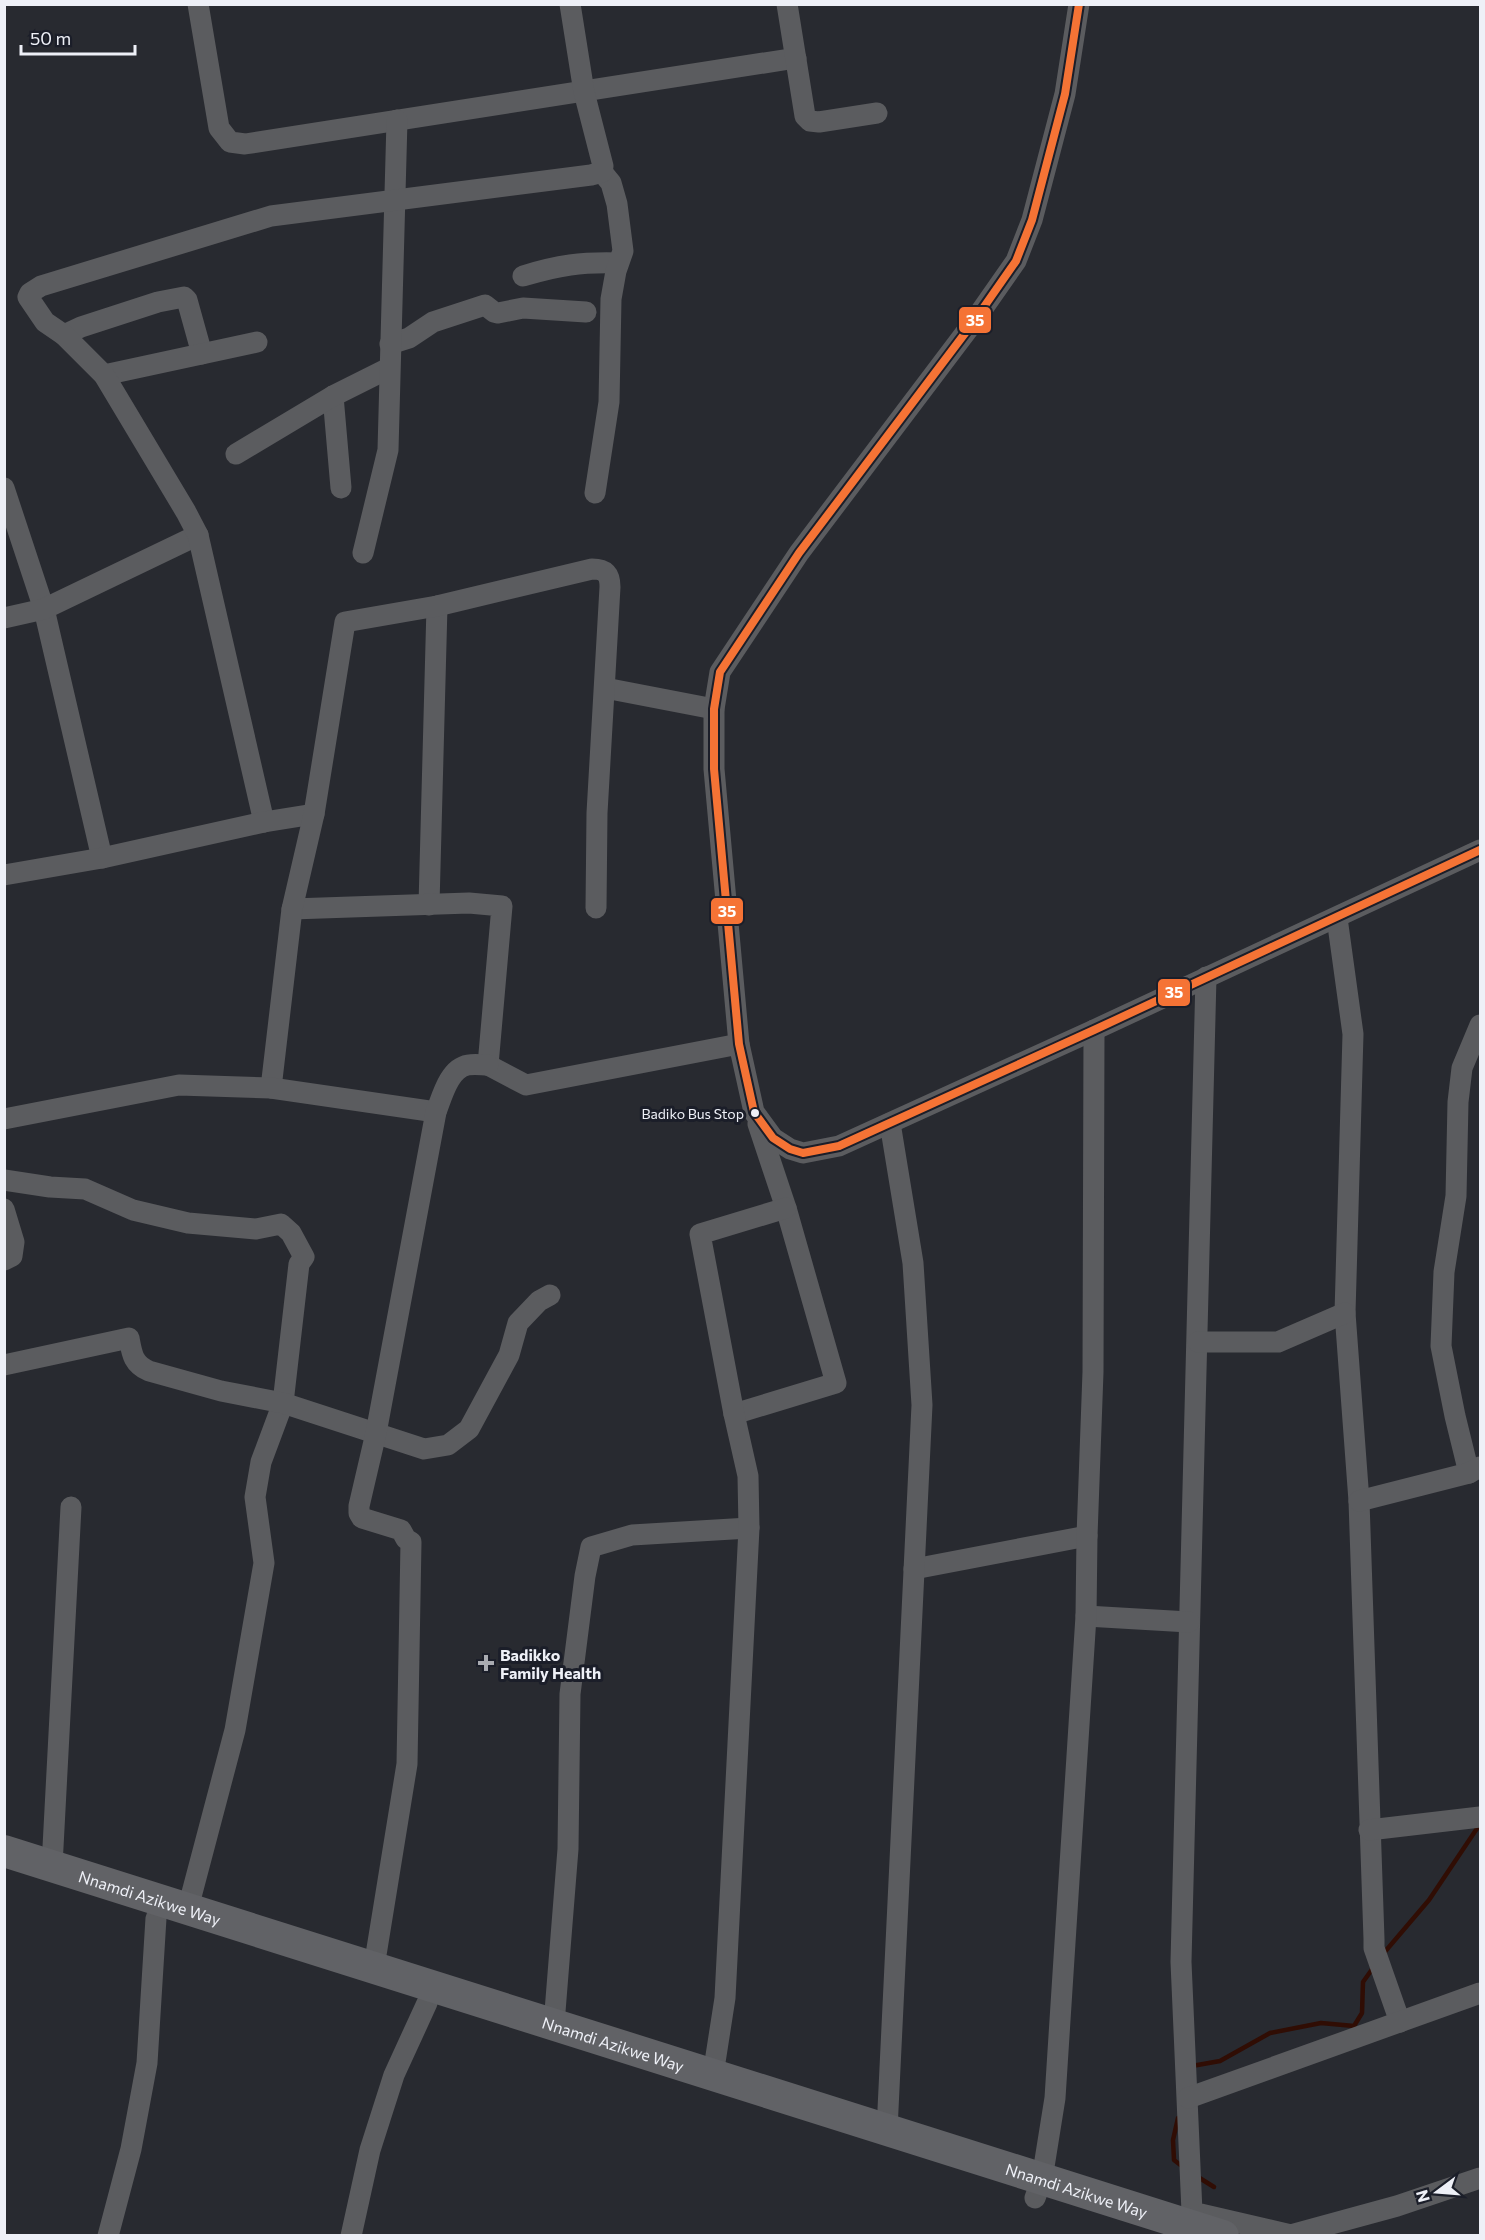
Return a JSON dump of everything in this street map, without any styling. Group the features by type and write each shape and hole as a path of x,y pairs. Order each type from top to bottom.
{"highway":[{"name":"Nnamdi Azikwe Way","path":"4,1851 887,2130 1155,2235"},
{"name":"Nnamdi Azikwe Way","path":"4,1871 427,2003 1039,2189 1223,2235"}],"street":[{"path":"198,4 219,128 230,142 245,144 796,58"},
{"path":"570,4 584,92 603,166 602,172 611,183 617,204 623,251 618,263 611,299 609,402 595,494"},
{"path":"787,4 805,116 810,121 819,122 877,113"},
{"path":"734,1414 836,1383 786,1208 754,1112 739,1044 714,769 714,709 720,672 799,553 972,324 1016,261 1032,220 1065,94 1079,4"},
{"path":"363,553 388,450 398,120"},
{"path":"264,822 198,535 104,375 64,335 45,322 28,297 30,293 41,286 271,216 602,172"},
{"path":"523,276 555,266 589,262 618,263"},
{"path":"64,335 81,327 158,302 184,297 187,300 202,354"},
{"path":"390,344 409,338 433,322 485,305 494,312 523,308 586,312"},
{"path":"104,375 257,342"},
{"path":"236,454 333,396 389,368"},
{"path":"333,396 341,488"},
{"path":"4,488 44,609 102,858"},
{"path":"4,618 44,609 198,535"},
{"path":"271,1088 292,909 314,814 345,622 437,606 592,569 601,569 610,579 597,813 596,908"},
{"path":"429,905 437,606"},
{"path":"605,688 714,709"},
{"path":"4,875 102,858 264,822 314,814"},
{"path":"754,1112 773,1138 789,1149 802,1153 838,1146 1337,918 1480,850"},
{"path":"292,909 469,903 502,906 488,1065"},
{"path":"1337,918 1353,1034 1345,1313 1359,1501 1374,1948 1400,2022"},
{"path":"1206,977 1181,1962 1192,2212 1291,2235 1397,2206 1480,2178"},
{"path":"1359,1501 1475,1470 1455,1416 1441,1346 1444,1272 1456,1196 1458,1102 1462,1068 1480,1025"},
{"path":"1039,2189 1055,2098 1086,1616 1093,1372 1094,1030"},
{"path":"374,1967 407,1764 411,1542 406,1539 401,1530 362,1518 359,1513 436,1112 447,1084 465,1065 488,1065 526,1085 739,1044"},
{"path":"4,1119 179,1085 271,1088 436,1112"},
{"path":"887,2130 922,1405 913,1263 890,1123"},
{"path":"4,1180 50,1187 85,1189 133,1210 188,1223 256,1229 281,1224 291,1233 304,1257 298,1264 283,1403 261,1462 255,1497 264,1563 236,1730 188,1908"},
{"path":"713,2075 725,1998 749,1528 748,1476 700,1234 786,1208"},
{"path":"4,1209 14,1242 12,1256 4,1260"},
{"path":"4,1365 129,1338 133,1358 140,1367 148,1371 221,1391 283,1403 424,1449 448,1445 469,1430 509,1355 518,1323 539,1300 550,1295"},
{"path":"1198,1342 1278,1342 1345,1313"},
{"path":"52,1866 70,1507"},
{"path":"554,2024 568,1849 570,1694 585,1576 591,1547 632,1535 749,1528"},
{"path":"914,1569 1087,1536"},
{"path":"1086,1616 1189,1622"},
{"path":"1369,1830 1475,1818"},
{"path":"108,2235 131,2149 147,2063 156,1917"},
{"path":"1188,2098 1480,1993"},
{"path":"351,2235 370,2150 394,2075 427,2003"}],"waterway":[{"path":"1383,1954 1429,1900 1480,1824"},
{"path":"1192,2066 1220,2061 1270,2033 1321,2023 1354,2026 1362,2013 1363,1982 1373,1968"},
{"path":"1178,2118 1173,2140 1174,2160 1183,2167"},
{"path":"1198,2177 1214,2187"}],"transit line":[{"name":"35","path":"1079,4 1065,94 1032,220 1016,261 972,324 799,553 720,672 714,709 714,769 739,1044 754,1112 773,1138 790,1149 803,1153 839,1146 1480,850"}],"place":[{"name":"Badiko Bus Stop","path":"755,1113"},
{"name":"Badikko Family Health","path":"486,1663"}]}
